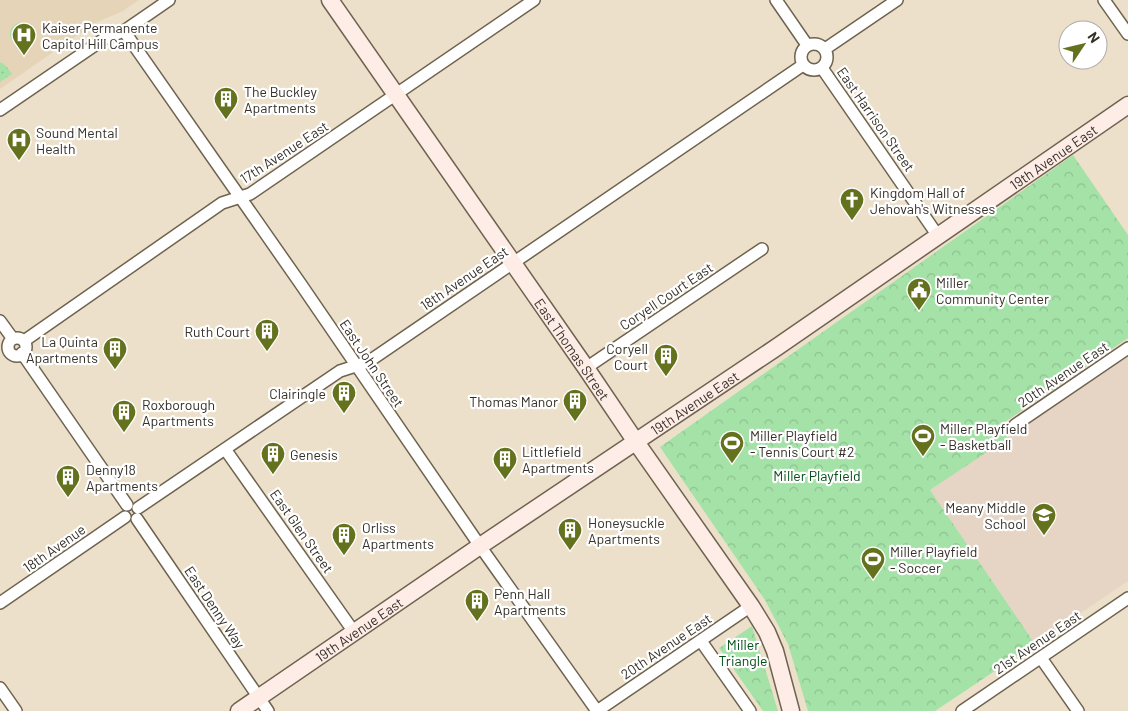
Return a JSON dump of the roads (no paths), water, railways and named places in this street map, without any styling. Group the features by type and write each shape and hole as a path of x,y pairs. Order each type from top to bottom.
{"street":[{"path":"0,110 104,39 124,31 169,0"},
{"name":"East Thomas Street","path":"330,0 751,606 767,632 775,651 791,711"},
{"name":"17th Avenue East","path":"18,340 222,203 250,194 534,0"},
{"path":"776,0 807,45"},
{"path":"825,49 897,0"},
{"path":"1104,0 1128,34"},
{"name":"East John Street","path":"124,31 480,546 597,711"},
{"path":"816,44 825,49 828,56 822,68 810,70 803,64 800,56 807,45 816,44"},
{"name":"18th Avenue East","path":"134,511 340,371 368,362 803,64"},
{"name":"East Harrison Street","path":"822,68 938,236"},
{"name":"19th Avenue East","path":"239,711 480,546 777,347 1128,106"},
{"name":"Coryell Court East","path":"586,368 762,250"},
{"path":"0,321 26,347 22,353 16,355 10,352 8,345 18,340"},
{"name":"20th Avenue East","path":"1015,425 1128,348"},
{"path":"0,359 10,352"},
{"name":"East Denny Way","path":"22,353 134,511 268,711"},
{"name":"East Glen Street","path":"225,449 354,632"},
{"name":"18th Avenue","path":"0,603 125,517 132,520 134,511"},
{"name":"21st Avenue East","path":"962,711 1128,598"},
{"name":"20th Avenue East","path":"597,711 751,606"},
{"path":"701,641 750,711"},
{"path":"1041,658 1078,711"},
{"path":"0,688 16,711"}],"place":[{"name":"Kaiser Permanente Capitol Hill Campus","path":"24,56"},
{"name":"The Buckley Apartments","path":"226,120"},
{"name":"Sound Mental Health","path":"19,161"},
{"name":"Kingdom Hall of Jehovah's Witnesses","path":"852,221"},
{"name":"Miller Community Center","path":"919,311"},
{"name":"Ruth Court","path":"267,352"},
{"name":"La Quinta Apartments","path":"115,370"},
{"name":"Coryell Court","path":"666,377"},
{"name":"Clairingle","path":"344,414"},
{"name":"Thomas Manor","path":"575,422"},
{"name":"Roxborough Apartments","path":"124,433"},
{"name":"Miller Playfield - Basketball","path":"923,457"},
{"name":"Miller Playfield - Tennis Court #2","path":"732,464"},
{"name":"Genesis","path":"273,475"},
{"name":"Littlefield Apartments","path":"505,480"},
{"name":"Denny18 Apartments","path":"68,498"},
{"name":"Meany Middle School","path":"1044,536"},
{"name":"Honeysuckle Apartments","path":"570,551"},
{"name":"Orliss Apartments","path":"344,556"},
{"name":"Miller Playfield - Soccer","path":"873,580"},
{"name":"Penn Hall Apartments","path":"477,622"}],"park label":[{"name":"Miller Playfield","path":"817,475"},
{"name":"Miller Triangle","path":"743,652"}]}
